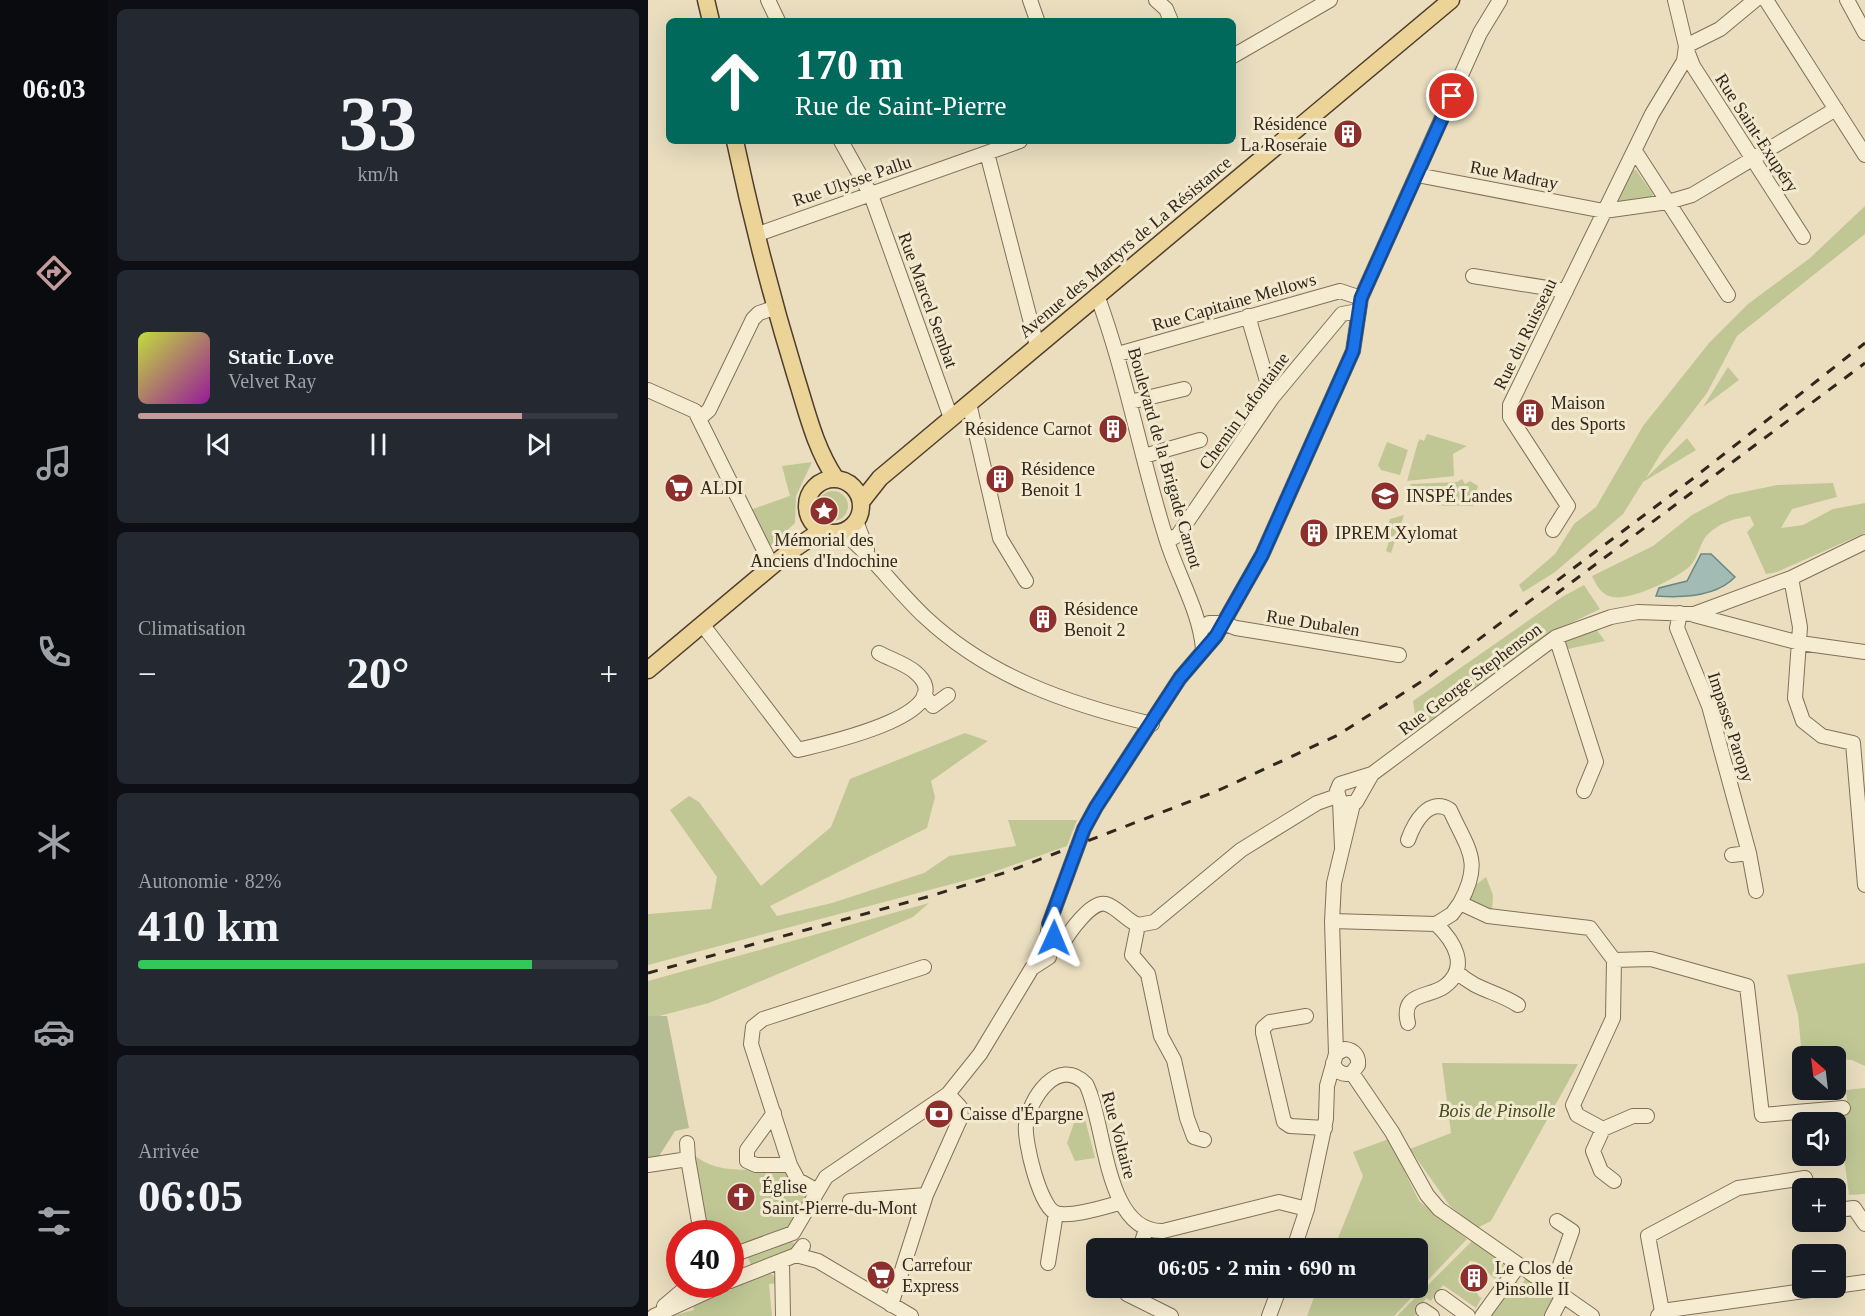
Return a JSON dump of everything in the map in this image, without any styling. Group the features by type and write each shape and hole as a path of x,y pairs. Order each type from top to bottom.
{"main road":[{"path":"706,0 710,18"},
{"name":"Avenue des Martyrs de La Résistance","path":"861,502 880,478 1451,0"},
{"path":"736,144 755,235 774,308 820,454 819,483 807,500 816,524"},
{"path":"816,524 842,532 856,521 861,502 856,490 842,481 820,454"},
{"path":"819,483 880,478"},
{"path":"648,670 778,560 816,524"}],"street":[{"path":"768,0 777,18"},
{"path":"1030,0 1036,18"},
{"path":"1156,0 1166,9 1170,18"},
{"path":"1236,54 1330,0"},
{"path":"1052,944 1084,829 1113,778 1149,728 1180,678 1216,636 1262,555 1353,351 1359,304 1480,33 1500,0"},
{"path":"1676,0 1686,46 1720,29 1757,0 1766,0 1865,155"},
{"path":"1847,0 1865,33"},
{"name":"Rue du Ruisseau","path":"1552,530 1568,506 1510,417 1510,405 1652,114 1684,61 1686,46"},
{"name":"Rue Saint-Exupéry","path":"1686,46 1688,57 1803,237"},
{"path":"1604,211 1668,202 1692,195 1836,109"},
{"name":"Rue Marcel Sembat","path":"844,144 871,195 951,418"},
{"name":"Rue Ulysse Pallu","path":"764,232 1012,144"},
{"path":"1635,152 1728,295"},
{"path":"987,153 1037,346"},
{"name":"Rue Madray","path":"1417,175 1604,211"},
{"path":"1473,276 1566,291"},
{"name":"Rue Capitaine Mellows","path":"1118,354 1340,291 1359,304"},
{"name":"Boulevard de la Brigade Carnot","path":"1097,296 1118,354 1167,541 1201,630 1203,649"},
{"name":"Chemin Lafontaine","path":"1167,541 1179,535 1272,398 1342,314 1359,304"},
{"path":"700,418 709,410 753,319 759,313 774,308"},
{"path":"1248,316 1272,398"},
{"path":"1130,402 1184,389"},
{"path":"648,390 690,407 700,418 778,560"},
{"path":"969,403 1000,538 1026,581"},
{"path":"1144,456 1200,440"},
{"path":"856,521 872,560"},
{"path":"842,532 872,560 928,620 986,662 1041,691 1149,728"},
{"name":"Rue George Stephenson","path":"1351,781 1372,774 1556,637 1611,617 1638,612 1694,614 1791,578 1865,542"},
{"path":"1791,578 1800,627 1795,698 1803,721 1822,736 1859,743 1865,885"},
{"name":"Impasse Paropy","path":"1680,613 1677,628 1709,706 1749,853 1756,891"},
{"path":"1694,614 1800,643 1865,652"},
{"path":"1201,630 1209,623 1223,623"},
{"name":"Rue Dubalen","path":"1223,623 1236,628 1399,655"},
{"path":"702,624 798,750 871,731 898,720 924,695"},
{"path":"1556,637 1596,762 1584,791"},
{"path":"879,653 916,672 924,686 924,695 933,706 948,695"},
{"name":"Rue George Stephenson","path":"1361,792 1372,774"},
{"path":"1138,926 1160,919 1241,850 1317,803 1343,800 1359,799 1361,792 1358,784 1351,781 1340,784 1343,800 1342,848 1334,883 1332,921 1333,981 1345,1063 1373,1101 1427,1194 1439,1209 1592,1316"},
{"path":"1332,921 1436,924 1452,914 1471,884 1474,866 1450,810 1440,806 1430,808 1413,826 1408,840"},
{"path":"1732,855 1749,853"},
{"path":"1460,903 1488,916 1590,928 1614,960 1613,1018 1573,1106 1577,1115 1603,1129"},
{"path":"744,1276 782,1261 798,1243 803,1215 816,1190 839,1166 948,1094 980,1054 1032,968 1052,944 1092,908 1100,904 1108,904 1138,926"},
{"path":"1407,1023 1405,1012 1409,1005 1420,995 1446,986 1457,972 1457,953 1452,939 1436,924"},
{"path":"1138,926 1132,955 1148,974 1161,1036 1174,1060 1187,1118 1194,1137 1204,1140"},
{"path":"1614,960 1652,959 1747,986 1762,1115 1843,1108"},
{"path":"816,1190 798,1179 790,1165 750,1036 758,1022 924,967"},
{"path":"1457,972 1478,989 1508,998 1518,1005"},
{"path":"1306,1016 1270,1022 1263,1033 1284,1122 1290,1126 1326,1122"},
{"path":"1297,1238 1307,1209 1330,1097 1345,1063"},
{"name":"Rue Voltaire","path":"1119,1203 1070,1214 1056,1213 1042,1200 1025,1126 1030,1106 1044,1085 1060,1075 1075,1076 1088,1088 1119,1203 1146,1229"},
{"path":"891,1305 926,1195 961,1117 960,1107 948,1094"},
{"path":"774,1113 747,1150 747,1161 756,1165 790,1165"},
{"path":"1614,1181 1600,1171 1593,1151 1603,1129 1633,1116 1647,1116"},
{"path":"687,1143 699,1220"},
{"path":"648,1165 688,1159"},
{"path":"1792,1180 1738,1188 1648,1236 1660,1314 1792,1294"},
{"path":"850,1201 926,1195"},
{"path":"1143,1238 1146,1229 1163,1232 1279,1202 1307,1209"},
{"path":"1846,1209 1854,1208 1865,1224"},
{"path":"1048,1263 1056,1213"},
{"path":"1552,1316 1572,1231 1557,1221"},
{"path":"798,1243 818,1261 911,1316"},
{"path":"744,1253 798,1243"},
{"path":"782,1261 783,1316"},
{"path":"1482,1316 1519,1265"},
{"path":"1846,1285 1865,1281"},
{"path":"1442,1297 1468,1316"},
{"path":"653,1316 674,1298"},
{"path":"653,1316 693,1298"},
{"path":"1134,1298 1171,1316"},
{"path":"1269,1316 1276,1298"}],"green space":[{"path":"1633,170 1636,170 1653,194 1652,199 1620,202 1618,197"},
{"path":"1865,206 1865,234 1737,336 1707,393 1663,450 1646,478 1687,438 1696,450 1643,482 1623,514 1555,572 1523,592 1519,585 1555,554 1574,524 1596,507 1643,426 1709,343 1748,304 1810,258"},
{"path":"1728,367 1739,380 1703,407"},
{"path":"1427,434 1467,446 1453,454 1454,476 1407,481 1418,442 1420,439 1424,441"},
{"path":"1387,442 1408,450 1400,475 1381,470 1378,465"},
{"path":"812,462 796,496 795,523 769,547 750,510 790,496 782,466"},
{"path":"1462,479 1465,484 1470,481 1478,486 1473,506 1445,506 1429,503 1415,493 1410,484 1457,482"},
{"path":"1833,483 1837,497 1792,509 1781,528 1803,525 1833,509 1865,503 1865,533 1777,572 1766,574 1747,532 1754,525 1750,516 1728,522 1713,530 1705,537 1690,566 1665,582 1642,592 1631,596 1609,596 1600,590 1592,576 1653,546 1692,515 1729,495 1777,485"},
{"path":"833,491 844,495 848,506 844,517 833,521 822,517 818,506 822,495"},
{"path":"1404,515 1391,553 1386,551 1390,538 1380,534 1381,529 1388,525 1390,519"},
{"path":"1584,585 1600,609 1550,633 1418,734 1413,701 1562,597"},
{"path":"1596,629 1605,641 1568,649 1567,655 1563,643 1568,638"},
{"path":"965,733 988,741 931,781 935,797 927,828 770,906 777,916 832,903 924,873 949,856 1016,846 1008,820 1077,820 1067,846 982,876 648,965 648,914 711,909 717,877 670,810 689,796 699,802 761,886 831,827 850,779"},
{"path":"1486,877 1493,895 1492,910 1476,908 1470,904 1468,898 1474,886"},
{"path":"929,903 913,917 709,1003 648,1019 648,981"},
{"path":"1865,963 1865,1066 1846,1060 1846,1046 1801,1046 1798,1015 1787,975"},
{"path":"648,1016 667,1016 689,1128 675,1131 657,1159 648,1161"},
{"name":"Bois de Pinsolle","path":"1442,1063 1578,1064 1491,1221 1477,1228 1450,1206 1410,1149 1451,1133"},
{"path":"1865,1088 1865,1194 1849,1195 1845,1166 1846,1112 1848,1112 1846,1090"},
{"path":"1084,1115 1095,1158 1075,1161 1067,1143 1076,1117"},
{"name":"Bois de Pinsolle","path":"1389,1139 1419,1201 1467,1239 1428,1280 1428,1238 1338,1238 1363,1176 1353,1152"},
{"path":"692,1153 702,1161 736,1170 786,1168 804,1190 805,1201 791,1227 744,1246 744,1220 705,1220"},
{"path":"788,1239 795,1244 794,1250 752,1267 747,1255"},
{"path":"1473,1240 1507,1262 1495,1279 1476,1262 1470,1261 1458,1279 1459,1283 1477,1293 1480,1298 1482,1297 1476,1308 1443,1285 1431,1301 1426,1298 1428,1298 1428,1285"},
{"path":"769,1272 779,1280 779,1283 769,1284 772,1316 671,1316 694,1310 692,1301 700,1298 744,1298 744,1281"},
{"path":"1527,1277 1556,1299 1547,1316 1489,1316 1514,1280 1521,1285"},
{"name":"Bois de Pinsolle","path":"1314,1298 1411,1298 1394,1316 1307,1316"},
{"path":"1415,1298 1426,1298 1415,1316 1397,1316"}],"water":[{"path":"1701,554 1711,554 1735,577 1718,589 1698,595 1656,596 1659,588 1687,581"}],"railway":[{"path":"648,973 934,895 1007,872 1217,791 1338,735 1430,676 1691,480 1865,343"},
{"path":"1556,594 1865,363"}],"place":[{"name":"Résidence La Roseraie","path":"1348,134"},
{"name":"Maison des Sports","path":"1530,413"},
{"name":"Résidence Carnot","path":"1113,429"},
{"name":"Résidence Benoit 1","path":"1000,479"},
{"name":"ALDI","path":"679,488"},
{"name":"INSPÉ Landes","path":"1385,496"},
{"name":"Mémorial des Anciens d'Indochine","path":"824,511"},
{"name":"IPREM Xylomat","path":"1314,533"},
{"name":"Résidence Benoit 2","path":"1043,619"},
{"name":"Caisse d'Épargne","path":"939,1114"},
{"name":"Église Saint-Pierre-du-Mont","path":"741,1197"},
{"name":"Carrefour Express","path":"881,1275"},
{"name":"Le Clos de Pinsolle II","path":"1474,1278"}],"route":[{"path":"1054,938 1049,924 1084,829 1113,778 1152,724 1180,678 1216,636 1262,555 1353,351 1361,298 1452,96"}]}
